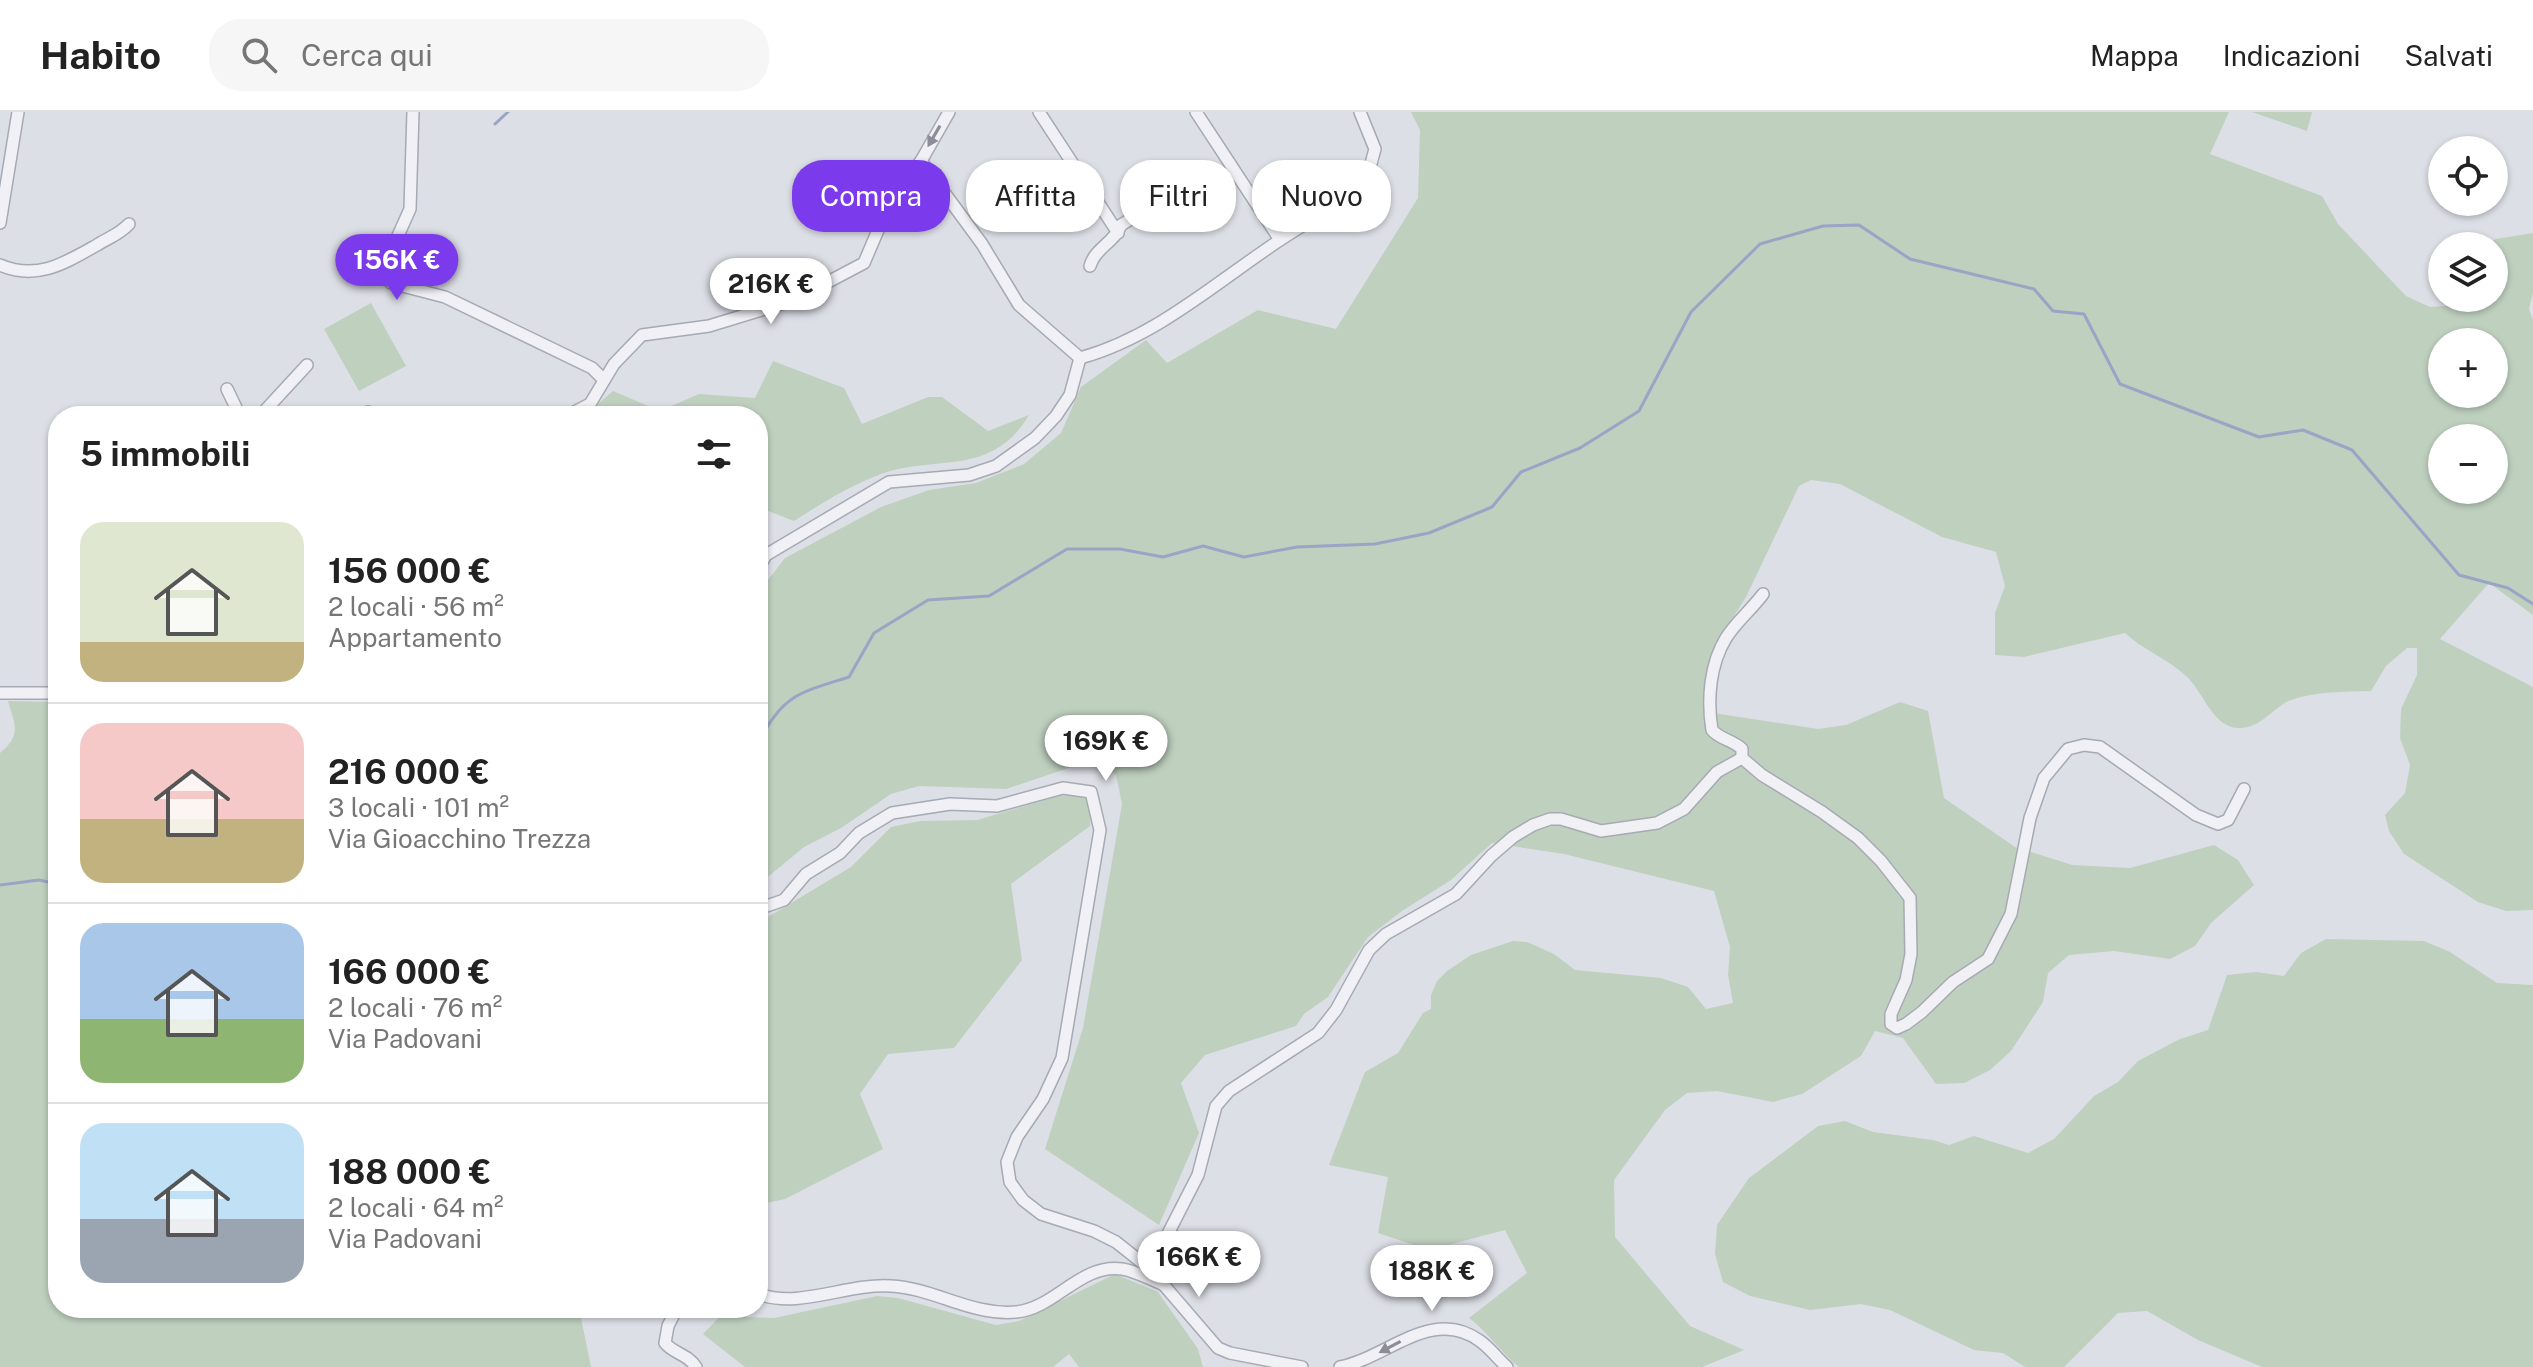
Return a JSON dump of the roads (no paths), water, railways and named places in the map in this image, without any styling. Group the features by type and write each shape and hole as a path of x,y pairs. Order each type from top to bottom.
{"street":[{"path":"0,223 18,112"},
{"path":"413,112 410,209 397,238 387,247 381,272 391,283 445,297 592,368 604,380"},
{"path":"922,160 949,112"},
{"path":"1039,112 1118,233"},
{"path":"1196,112 1280,240"},
{"path":"1080,358 1108,351 1200,298 1280,240 1364,189 1375,149 1360,112"},
{"path":"950,200 982,244 1019,305 1080,358"},
{"path":"0,265 16,272 26,272 69,262 121,232 129,224"},
{"path":"1090,266 1093,256 1120,228"},
{"path":"586,406 614,364 642,335 709,326 794,300 864,263 877,232"},
{"path":"768,554 889,482 969,475 1009,458 1035,438 1056,416 1070,395 1080,358"},
{"path":"269,406 307,365"},
{"path":"227,389 235,406"},
{"path":"1763,594 1727,636 1712,671 1712,730 1742,749 1742,758 1762,775 1838,822 1858,838 1910,898 1911,954 1906,980 1891,1014 1891,1024 1897,1028 1922,1012 1953,982 1980,966 1999,941 2011,914 2037,797 2044,778 2068,749 2084,745 2100,747 2196,815 2218,824 2228,820 2244,789"},
{"path":"0,693 48,693"},
{"path":"1150,1269 1198,1175 1216,1106 1229,1091 1318,1033 1336,1010 1369,950 1386,934 1456,894 1491,856 1533,825 1561,819 1601,831 1657,823 1684,809 1717,772 1742,758"},
{"path":"768,906 784,900 806,874 840,853 859,833 892,813 950,804 997,806 1063,788 1091,792 1100,830 1062,1058 1043,1099 1017,1137 1007,1162 1010,1182 1023,1200 1041,1214 1094,1231 1116,1242 1150,1269 1218,1348 1302,1367"},
{"path":"768,1297 799,1299 871,1285 894,1286 981,1311 1019,1312 1104,1270 1120,1268 1164,1285"},
{"path":"672,1318 665,1343 672,1351 687,1356 696,1367"},
{"path":"1340,1367 1358,1364 1415,1334 1450,1327 1479,1340 1507,1367"},
{"path":"1230,1353 1242,1367"}],"waterway":[{"path":"495,124 508,112"},
{"path":"768,726 794,698 849,677 874,633 928,600 989,596 1067,549 1120,549 1163,557 1203,546 1244,557 1297,547 1375,544 1429,533 1492,507 1521,472 1580,448 1639,411 1691,312 1760,244 1823,226 1859,225 1910,259 2034,289 2053,311 2084,314 2120,384 2259,437 2303,430 2352,450 2459,575 2508,588 2533,604"},
{"path":"0,885 39,880 48,882"}]}
